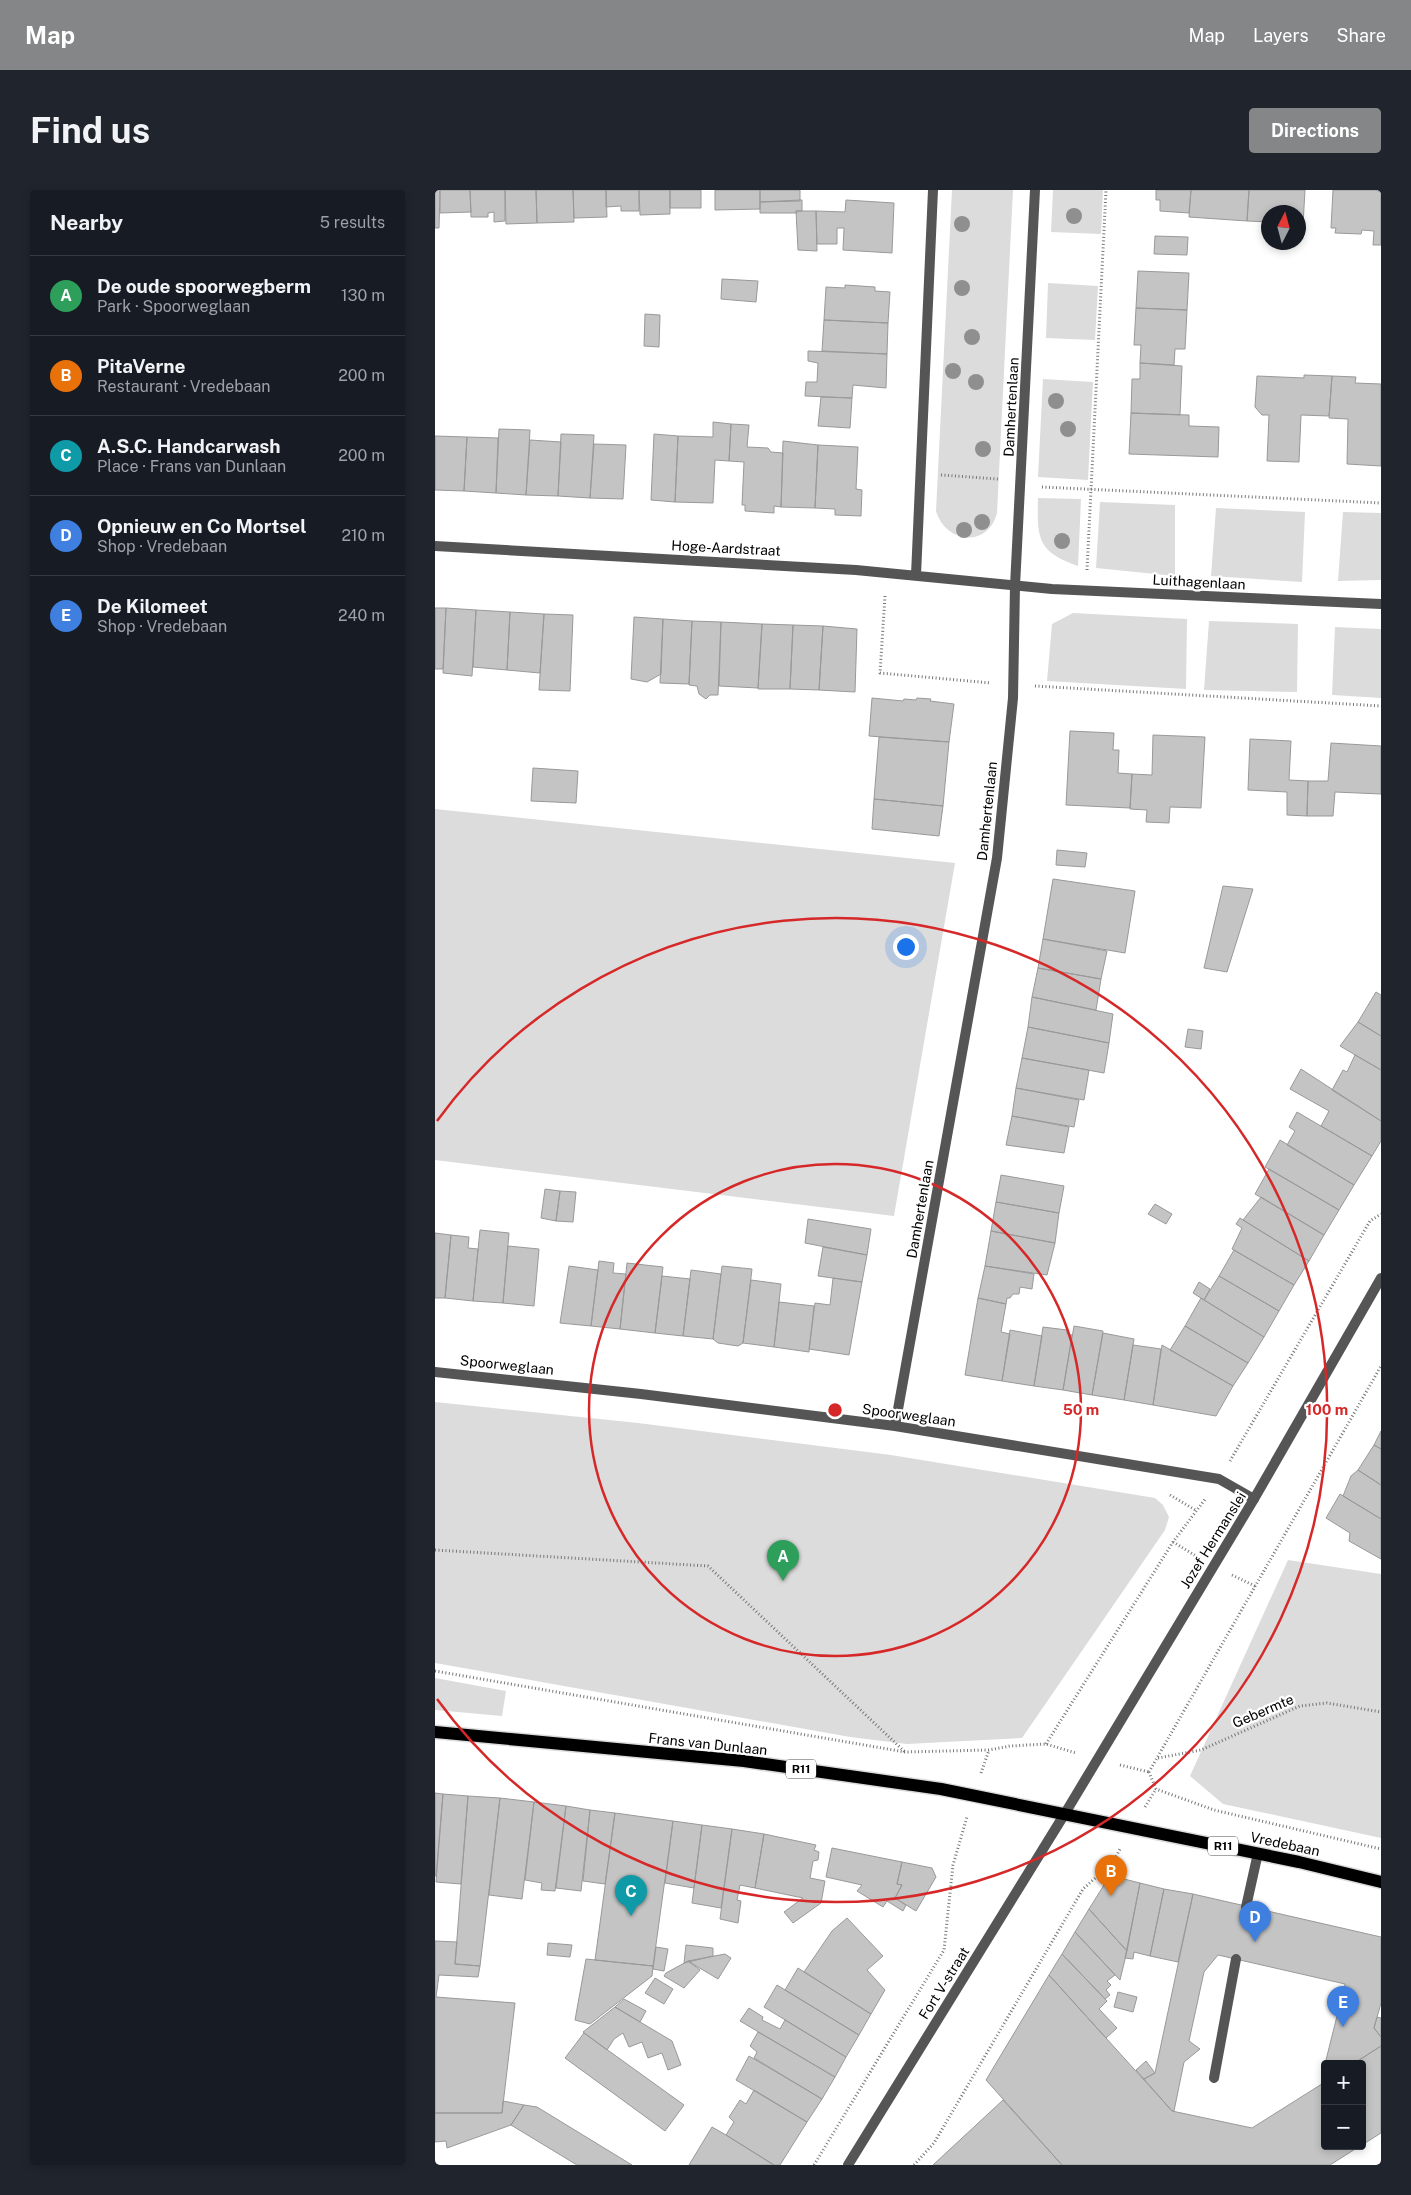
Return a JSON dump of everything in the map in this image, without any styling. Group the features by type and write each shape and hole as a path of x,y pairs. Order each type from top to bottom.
{"main road":[{"name":"Frans van Dunlaan","path":"435,1732 743,1761 941,1789 1064,1815"},
{"name":"Vredebaan","path":"1064,1815 1258,1853 1381,1882"}],"street":[{"path":"916,575 933,190"},
{"name":"Damhertenlaan","path":"895,1426 997,858 1013,685 1015,586 1035,190"},
{"name":"Hoge-Aardstraat","path":"435,546 886,572 1015,586"},
{"name":"Luithagenlaan","path":"1015,586 1381,604"},
{"name":"Jozef Hermanslei","path":"1064,1815 1254,1499 1381,1278"},
{"name":"Spoorweglaan","path":"435,1372 622,1392 895,1426 1219,1479 1254,1499"},
{"name":"Fort V-straat","path":"848,2165 1064,1815"},
{"path":"1246,1907 1258,1853"},
{"path":"1214,2078 1236,1959"}],"path":[{"path":"1086,590 1106,190"},
{"path":"920,474 1091,489 1381,503"},
{"path":"886,572 880,673 1013,685 1381,706"},
{"path":"435,1671 905,1752 989,1750 1010,1746 1046,1744 1173,1542 1219,1479 1370,1221 1381,1214"},
{"path":"1381,1366 1149,1772 1156,1789 1214,1810 1381,1849"},
{"path":"1167,1493 1197,1511"},
{"path":"435,1550 708,1566 905,1752"},
{"name":"Gebermte","path":"1158,1758 1201,1750 1300,1706 1327,1703 1381,1712"},
{"path":"814,2165 944,1950 953,1865 973,1796 989,1750"},
{"path":"914,2165 934,2143 1083,1890 1113,1862 1156,1789"}],"shaded area":[{"path":"952,190 1013,190 997,513 992,524 985,532 967,538 948,530 941,522 936,511"},
{"path":"1053,190 1103,190 1101,234 1051,232"},
{"path":"1048,283 1098,286 1095,340 1046,338"},
{"path":"1043,379 1093,382 1088,480 1038,477"},
{"path":"1038,498 1081,499 1078,566 1054,555 1042,542 1038,524"},
{"path":"1100,502 1175,505 1175,576 1096,568"},
{"path":"1216,508 1305,512 1302,582 1211,576"},
{"path":"1343,512 1381,513 1381,580 1338,581"},
{"path":"1073,613 1187,619 1186,689 1047,681 1052,624"},
{"path":"1209,621 1298,624 1297,692 1204,690"},
{"path":"1335,627 1381,629 1381,698 1332,695"},
{"path":"435,809 955,863 894,1216 435,1160"},
{"path":"435,1402 638,1423 891,1455 1155,1498 1163,1505 1169,1517 1165,1530 1022,1738 907,1744 850,1737 435,1663"},
{"path":"1288,1560 1381,1574 1381,1838 1223,1804 1190,1776"},
{"path":"435,1678 506,1691 502,1716 435,1710"}],"building":[{"path":"435,190 440,190 439,228 435,228"},
{"path":"440,190 470,190 471,212 440,213"},
{"path":"470,190 505,190 505,221 494,222 494,212 488,213 488,217 471,217"},
{"path":"505,190 536,190 537,223 506,224"},
{"path":"536,190 573,190 574,222 537,223"},
{"path":"573,190 606,190 607,217 574,218"},
{"path":"606,190 639,190 639,211 621,211 621,206 606,207"},
{"path":"639,190 670,190 670,214 640,215"},
{"path":"670,190 701,190 701,208 670,208"},
{"path":"715,190 760,190 760,209 715,210"},
{"path":"760,190 800,190 800,201 760,202"},
{"path":"1156,190 1191,190 1189,213 1160,211 1160,200 1156,200"},
{"path":"1191,190 1249,190 1247,221 1189,217"},
{"path":"1249,190 1305,190 1304,205 1261,205 1261,222 1247,221"},
{"path":"1333,190 1375,190 1381,192 1381,245 1373,245 1374,231 1362,230 1361,234 1335,233 1336,228 1331,228"},
{"path":"802,200 802,211 796,211 797,213 760,213 760,202"},
{"path":"846,200 894,203 892,253 843,250 844,228 837,228 837,244 817,244 816,211 845,212"},
{"path":"796,211 816,211 817,251 798,250"},
{"path":"1155,236 1188,237 1187,255 1154,254"},
{"path":"1138,271 1189,273 1187,310 1136,308"},
{"path":"722,279 758,281 756,302 721,299"},
{"path":"845,285 875,287 875,291 890,292 888,323 824,320 826,287 845,288"},
{"path":"1136,308 1187,310 1185,349 1175,349 1174,365 1140,363 1141,345 1134,345"},
{"path":"645,314 660,315 659,347 644,346"},
{"path":"824,320 888,323 887,354 822,351"},
{"path":"808,351 887,354 886,388 853,385 852,398 805,396 806,382 817,382 818,363 808,361"},
{"path":"1140,363 1182,366 1180,415 1131,413 1132,379 1140,379"},
{"path":"1304,375 1332,376 1329,416 1301,415 1299,462 1267,461 1269,415 1262,415 1255,407 1257,376 1304,378"},
{"path":"1332,376 1356,377 1355,383 1381,384 1381,466 1347,464 1348,419 1329,418"},
{"path":"821,397 852,398 850,428 818,426"},
{"path":"1131,413 1189,415 1189,426 1219,427 1218,457 1129,454"},
{"path":"713,422 731,424 729,461 715,460 713,503 675,502 678,436 713,437"},
{"path":"731,424 749,425 747,447 768,448 771,452 783,453 781,507 774,506 774,513 745,511 745,505 742,505 744,462 729,461"},
{"path":"499,429 530,430 526,495 496,493"},
{"path":"561,434 594,435 590,498 558,496"},
{"path":"654,434 678,436 675,502 651,500"},
{"path":"435,436 467,437 464,491 435,490"},
{"path":"467,437 498,438 496,493 464,491"},
{"path":"530,440 561,442 558,496 526,495"},
{"path":"783,441 818,445 815,508 781,507"},
{"path":"594,444 626,445 623,499 590,498"},
{"path":"818,445 858,447 856,489 862,490 861,516 835,515 835,509 815,508"},
{"path":"435,608 446,608 443,669 435,669"},
{"path":"446,608 476,610 472,676 443,673"},
{"path":"476,610 510,612 507,670 473,667"},
{"path":"510,612 544,614 540,673 507,670"},
{"path":"544,614 573,615 570,691 539,690"},
{"path":"634,617 663,619 661,674 647,682 631,679"},
{"path":"663,619 692,621 689,684 660,683"},
{"path":"692,621 721,622 718,695 710,695 706,699 699,694 697,686 689,685"},
{"path":"721,622 762,624 758,688 719,686"},
{"path":"762,624 793,625 790,689 758,689"},
{"path":"793,625 823,626 819,690 790,689"},
{"path":"823,626 857,629 855,692 819,690"},
{"path":"872,698 903,701 904,699 916,700 917,698 931,699 930,701 954,704 949,742 869,736"},
{"path":"1070,731 1114,733 1113,750 1119,750 1118,773 1132,774 1130,808 1066,805"},
{"path":"1153,735 1205,737 1201,808 1170,807 1169,823 1146,822 1147,810 1130,809 1132,774 1152,775"},
{"path":"879,737 949,742 943,806 874,799"},
{"path":"1250,739 1291,741 1289,780 1308,781 1307,816 1287,815 1287,792 1248,790"},
{"path":"1331,743 1381,746 1381,794 1335,792 1333,816 1307,816 1308,781 1328,781"},
{"path":"533,768 578,771 576,803 531,801"},
{"path":"874,799 943,806 939,836 872,829"},
{"path":"1057,850 1087,853 1085,867 1056,865"},
{"path":"1053,879 1135,891 1125,953 1043,939"},
{"path":"1223,886 1253,889 1227,972 1204,968"},
{"path":"1043,939 1107,951 1101,979 1038,968"},
{"path":"1038,968 1101,979 1096,1010 1032,997"},
{"path":"1376,992 1381,995 1381,1036 1358,1022"},
{"path":"1032,997 1113,1014 1109,1043 1028,1027"},
{"path":"1358,1022 1381,1036 1381,1070 1340,1046"},
{"path":"1028,1027 1109,1043 1104,1073 1022,1058"},
{"path":"1188,1029 1203,1031 1201,1049 1185,1047"},
{"path":"1355,1055 1381,1070 1381,1121 1332,1090 1343,1070 1347,1072"},
{"path":"1022,1058 1089,1070 1084,1100 1016,1088"},
{"path":"1301,1069 1381,1121 1381,1141 1372,1156 1321,1126 1329,1111 1290,1089"},
{"path":"1016,1088 1079,1100 1074,1127 1012,1116"},
{"path":"1297,1112 1372,1156 1354,1185 1287,1145 1295,1131 1289,1127"},
{"path":"1012,1116 1069,1127 1064,1153 1006,1145"},
{"path":"1280,1140 1354,1185 1339,1210 1265,1167"},
{"path":"1269,1169 1339,1210 1324,1235 1255,1194"},
{"path":"1001,1175 1064,1186 1059,1213 996,1202"},
{"path":"545,1189 560,1191 556,1221 541,1218"},
{"path":"560,1191 576,1192 573,1222 556,1221"},
{"path":"1261,1197 1324,1235 1309,1261 1243,1220"},
{"path":"996,1202 1059,1213 1055,1243 991,1231"},
{"path":"1155,1204 1172,1214 1166,1224 1148,1214"},
{"path":"1240,1218 1309,1261 1294,1285 1232,1249 1242,1228 1236,1224"},
{"path":"808,1219 871,1229 867,1255 805,1243"},
{"path":"480,1230 509,1233 503,1303 473,1301"},
{"path":"991,1231 1055,1243 1047,1275 985,1266"},
{"path":"435,1233 451,1235 445,1298 435,1298"},
{"path":"451,1235 469,1237 468,1248 478,1249 473,1301 445,1298"},
{"path":"508,1246 539,1249 534,1306 503,1303"},
{"path":"823,1247 867,1255 862,1282 818,1276"},
{"path":"1234,1250 1294,1285 1279,1311 1219,1276"},
{"path":"599,1261 614,1263 613,1273 626,1274 620,1329 591,1326"},
{"path":"627,1263 663,1267 655,1333 620,1329"},
{"path":"569,1266 598,1270 591,1326 560,1323"},
{"path":"722,1266 752,1269 743,1343 738,1346 718,1343 713,1339"},
{"path":"985,1266 1034,1274 1032,1289 1020,1287 1019,1294 1013,1294 1010,1298 1007,1298 1006,1304 978,1298"},
{"path":"691,1270 721,1274 713,1339 683,1336"},
{"path":"662,1276 690,1279 683,1336 655,1333"},
{"path":"1219,1276 1279,1311 1264,1337 1204,1300"},
{"path":"833,1278 862,1282 849,1355 809,1349 815,1303 830,1305"},
{"path":"751,1280 781,1284 774,1347 743,1343"},
{"path":"1199,1282 1210,1289 1204,1300 1193,1293"},
{"path":"978,1298 1006,1304 1001,1332 1010,1334 1002,1381 965,1375"},
{"path":"1201,1298 1264,1337 1248,1363 1185,1326"},
{"path":"779,1302 814,1306 809,1352 774,1347"},
{"path":"1074,1326 1103,1331 1092,1395 1063,1390"},
{"path":"1185,1326 1248,1363 1233,1386 1170,1350"},
{"path":"1043,1327 1067,1330 1067,1334 1072,1335 1063,1390 1034,1386"},
{"path":"1010,1330 1042,1336 1034,1386 1002,1381"},
{"path":"1103,1333 1134,1339 1124,1400 1092,1395"},
{"path":"1133,1345 1161,1349 1153,1405 1124,1400"},
{"path":"1162,1345 1233,1386 1216,1416 1153,1405"},
{"path":"1381,1431 1381,1449 1374,1445"},
{"path":"1374,1445 1381,1449 1381,1485 1358,1470"},
{"path":"1358,1470 1381,1485 1381,1519 1343,1496 1351,1476"},
{"path":"1340,1494 1381,1519 1381,1559 1349,1541 1350,1533 1326,1518"},
{"path":"435,1793 443,1794 436,1876 435,1876"},
{"path":"443,1794 468,1796 461,1884 436,1882"},
{"path":"468,1796 500,1798 480,1966 455,1964"},
{"path":"500,1798 534,1802 522,1899 489,1895"},
{"path":"534,1802 566,1806 555,1891 541,1890 542,1883 525,1880"},
{"path":"566,1806 590,1810 581,1891 556,1888"},
{"path":"590,1810 615,1813 605,1884 583,1881"},
{"path":"615,1813 673,1821 653,1966 595,1960"},
{"path":"673,1821 702,1825 694,1888 665,1883"},
{"path":"702,1825 732,1829 721,1908 692,1903"},
{"path":"732,1829 764,1834 755,1888 740,1885 737,1900 741,1901 738,1923 720,1919"},
{"path":"764,1834 816,1845 814,1850 819,1852 818,1860 813,1861 810,1878 825,1881 821,1903 793,1923 784,1912 803,1898 755,1888"},
{"path":"832,1848 902,1862 897,1884 902,1885 895,1898 906,1905 903,1911 887,1901 883,1907 857,1891 862,1885 826,1877"},
{"path":"902,1862 932,1868 936,1877 916,1911 895,1898 902,1885 897,1884"},
{"path":"1120,1878 1140,1883 1127,1951 1089,1909 1104,1885"},
{"path":"1140,1883 1164,1889 1150,1956 1134,1952 1133,1959 1125,1958"},
{"path":"1164,1889 1193,1894 1178,1962 1150,1956"},
{"path":"1193,1894 1381,1937 1381,2003 1374,2028 1381,2037 1381,2046 1359,2060 1326,2060 1345,1984 1218,1955 1204,1972 1189,2041 1200,2049 1184,2062 1174,2111 1144,2079 1155,2073"},
{"path":"1089,1909 1127,1951 1120,1980 1075,1932"},
{"path":"847,1918 883,1956 867,1970 885,1990 871,2014 804,1972 832,1931"},
{"path":"1075,1932 1115,1975 1107,1981 1111,1985 1106,1990 1110,1995 1105,1999 1062,1954"},
{"path":"435,1941 457,1942 455,1964 480,1966 478,1977 439,1975 436,1997 515,2003 502,2113 435,2113"},
{"path":"548,1943 572,1945 570,1957 547,1955"},
{"path":"686,1945 713,1948 713,1956 684,1963"},
{"path":"656,1947 668,1949 664,1971 653,1969"},
{"path":"725,1954 731,1958 718,1979 688,1961"},
{"path":"1062,1954 1107,2001 1099,2009 1117,2028 1106,2038 1049,1975"},
{"path":"586,1959 653,1966 652,1976 590,2024 575,2020"},
{"path":"688,1961 700,1970 684,1988 664,1976 666,1973"},
{"path":"798,1968 871,2014 859,2035 785,1990"},
{"path":"1049,1975 1172,2111 1252,2128 1321,2085 1321,2150 1354,2150 1330,2165 1062,2165 986,2080"},
{"path":"655,1978 673,1989 664,2004 645,1993"},
{"path":"777,1985 859,2035 846,2057 764,2007"},
{"path":"1118,1992 1137,1997 1133,2012 1114,2007"},
{"path":"624,1999 646,2011 640,2022 615,2007"},
{"path":"615,2007 672,2041 681,2065 668,2070 662,2053 648,2058 642,2042 629,2047 623,2033 614,2039 607,2050 583,2032"},
{"path":"749,2008 763,2017 762,2020 780,2029 785,2020 846,2057 835,2077 740,2021"},
{"path":"1377,2017 1381,2018 1381,2037 1374,2028"},
{"path":"758,2032 835,2077 822,2099 754,2058 757,2052 750,2046"},
{"path":"584,2033 684,2105 665,2131 565,2058"},
{"path":"1381,2046 1381,2133 1366,2142 1366,2060 1359,2060"},
{"path":"749,2056 822,2099 807,2122 736,2080"},
{"path":"1146,2061 1155,2073 1144,2079 1136,2070"},
{"path":"754,2090 807,2122 780,2165 774,2165 726,2135 734,2122 729,2117 740,2100 746,2104"},
{"path":"1003,2100 1062,2165 933,2165"},
{"path":"503,2101 524,2105 511,2125 447,2148 446,2141 435,2142 435,2113 502,2113"},
{"path":"524,2105 537,2107 632,2165 577,2165 511,2125"},
{"path":"712,2127 726,2135 774,2165 689,2165"}],"place":[{"name":"De oude spoorwegberm","path":"783,1581"},
{"name":"PitaVerne","path":"1111,1896"},
{"name":"A.S.C. Handcarwash","path":"631,1916"},
{"name":"Opnieuw en Co Mortsel","path":"1255,1942"},
{"name":"De Kilomeet","path":"1343,2027"}]}
